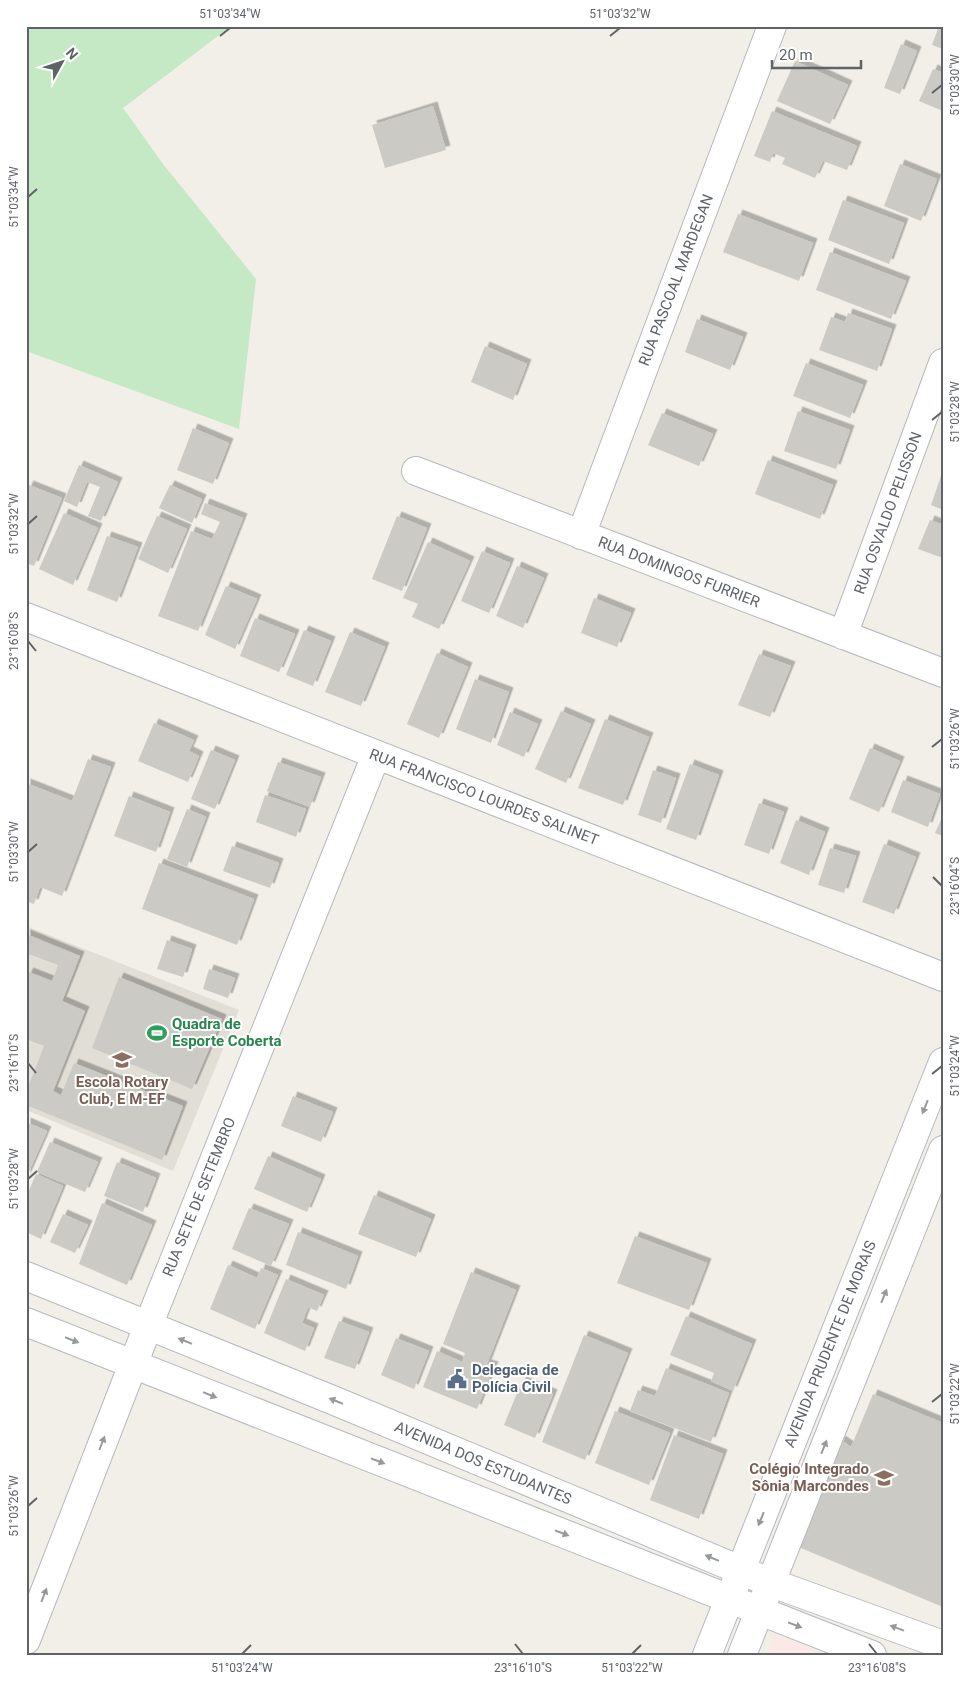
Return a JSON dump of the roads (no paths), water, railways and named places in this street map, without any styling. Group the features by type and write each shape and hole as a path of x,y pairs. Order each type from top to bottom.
{"street":[{"name":"RUA PASCOAL MARDEGAN","path":"580,534 772,26"},
{"name":"RUA OSVALDO PELISSON","path":"843,635 943,363"},
{"name":"RUA DOMINGOS FURRIER","path":"416,471 943,673"},
{"name":"RUA FRANCISCO LOURDES SALINET","path":"26,617 943,977"},
{"name":"RUA SETE DE SETEMBRO","path":"26,1640 148,1326 376,755"},
{"name":"AVENIDA PRUDENTE DE MORAIS","path":"708,1655 943,1062"},
{"path":"742,1655 769,1582 943,1150"},
{"name":"AVENIDA DOS ESTUDANTES","path":"26,1276 368,1414 769,1582 943,1644"},
{"path":"26,1322 872,1655"},
{"path":"352,1451 368,1414"},
{"path":"527,1520 539,1486"}],"place":[{"name":"Quadra de Esporte Coberta","path":"157,1033"},
{"name":"Escola Rotary Club, E M-EF","path":"122,1060"},
{"name":"Delegacia de Polícia Civil","path":"457,1379"},
{"name":"Colégio Integrado Sônia Marcondes","path":"884,1478"}]}
